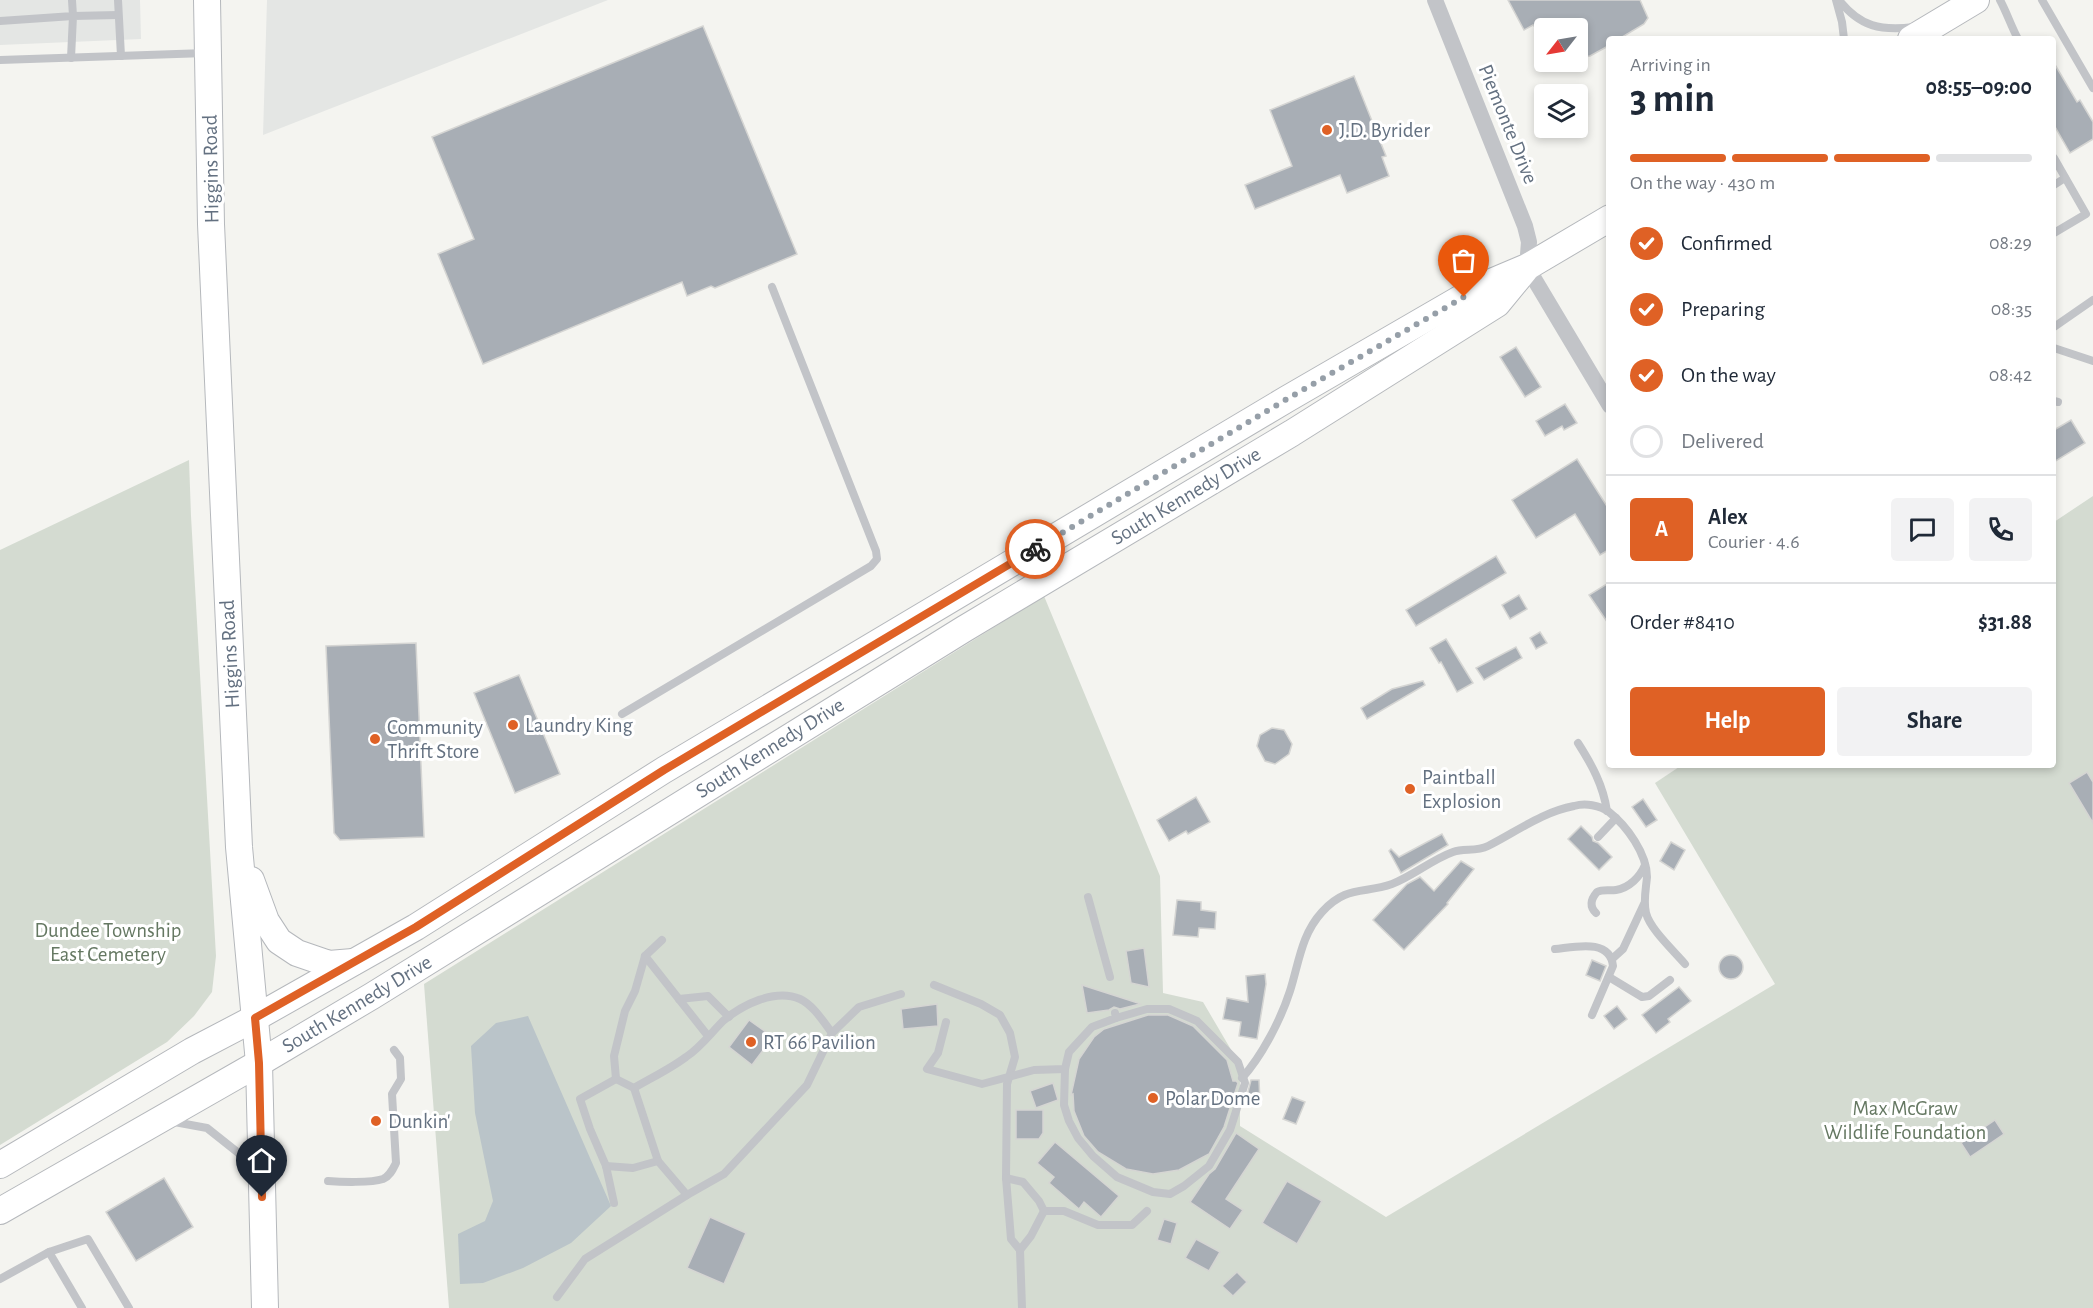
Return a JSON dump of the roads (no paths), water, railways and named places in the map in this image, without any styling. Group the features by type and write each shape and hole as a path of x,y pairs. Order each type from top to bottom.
{"main road":[{"name":"Higgins Road","path":"207,0 211,224 239,847 259,1063 261,1219 265,1308"},
{"path":"1916,36 1976,0"},
{"name":"South Kennedy Drive","path":"0,1165 192,1051 416,927 674,764 1242,431 1482,286 1527,267 1606,220"},
{"name":"South Kennedy Drive","path":"0,1211 372,996 954,635 1497,304 1527,267"},
{"path":"239,847 267,921 279,941 297,953 329,964 356,962"}],"street":[{"name":"Piemonte Drive","path":"1434,0 1525,226 1529,242 1527,267"},
{"path":"1527,267 1606,399"}],"lane":[{"path":"71,57 72,0"},
{"path":"118,0 121,56"},
{"path":"1837,0 1855,16 1878,28 1895,29 1938,23"},
{"path":"1837,0 1844,36"},
{"path":"2000,0 2016,36"},
{"path":"2042,0 2093,88"},
{"path":"0,21 118,15"},
{"path":"0,60 208,53"},
{"path":"2056,162 2086,214 2056,232"},
{"path":"2056,184 2065,178"},
{"path":"621,714 871,566 877,559 876,551 772,287"},
{"path":"2056,326 2093,300"},
{"path":"2056,349 2093,362"},
{"path":"1578,743 1596,773 1604,794 1607,811"},
{"path":"1242,1078 1255,1064 1284,1007 1306,935 1322,912 1334,901 1355,890 1383,886 1398,881 1453,852 1487,847 1521,827 1567,807 1584,805 1602,808 1616,818 1638,847 1646,865 1646,912 1650,922 1684,964"},
{"path":"1598,837 1616,818"},
{"path":"1596,913 1591,905 1597,892 1616,890 1629,885 1646,865"},
{"path":"1088,897 1110,976"},
{"path":"1612,959 1623,949 1645,903"},
{"path":"616,1079 614,1056 624,1011 635,991 645,956 662,940"},
{"path":"1555,949 1595,946 1603,949 1612,959 1613,966 1592,1015"},
{"path":"645,956 708,1036"},
{"path":"1609,977 1642,998 1649,996 1670,980"},
{"path":"934,985 981,1004 1000,1015 1010,1033 1015,1057 1007,1084 1006,1178 1011,1239 1020,1250 1022,1308"},
{"path":"557,1297 585,1259 724,1174 807,1085 832,1033 859,1007 902,994"},
{"path":"634,1088 688,1057 729,1017 765,998 785,995 802,1000 818,1014 832,1033"},
{"path":"679,999 708,996 729,1017"},
{"path":"1147,1009 1169,1009 1197,1021 1238,1062 1245,1083 1230,1130 1209,1166 1170,1194 1153,1192 1117,1177 1093,1156 1078,1138 1064,1105 1065,1069 1069,1052 1092,1027 1115,1015 1147,1009"},
{"path":"946,1022 938,1053 927,1069 982,1084 1034,1070 1065,1069"},
{"path":"328,1181 383,1179 396,1163 392,1094 401,1079 400,1058 394,1050"},
{"path":"616,1079 634,1088 658,1161 687,1195"},
{"path":"614,1203 606,1166 580,1099 616,1079"},
{"path":"159,1119 207,1128 246,1159 262,1176"},
{"path":"606,1166 633,1168 658,1161"},
{"path":"1006,1178 1023,1182 1039,1201 1044,1211"},
{"path":"1044,1211 1064,1211 1098,1225 1132,1225 1147,1210"},
{"path":"1020,1250 1031,1236 1044,1211"},
{"path":"0,1279 49,1252 88,1239 129,1308"},
{"path":"49,1252 82,1308"}],"place":[{"name":"J.D. Byrider","path":"1327,130"},
{"name":"Laundry King","path":"513,725"},
{"name":"Community Thrift Store","path":"375,739"},
{"name":"Paintball Explosion","path":"1410,789"},
{"name":"RT 66 Pavilion","path":"751,1042"},
{"name":"Polar Dome","path":"1153,1098"},
{"name":"Dunkin'","path":"376,1121"}],"park label":[{"name":"Dundee Township East Cemetery","path":"108,942"},
{"name":"Max McGraw Wildlife Foundation","path":"1905,1120"}]}
